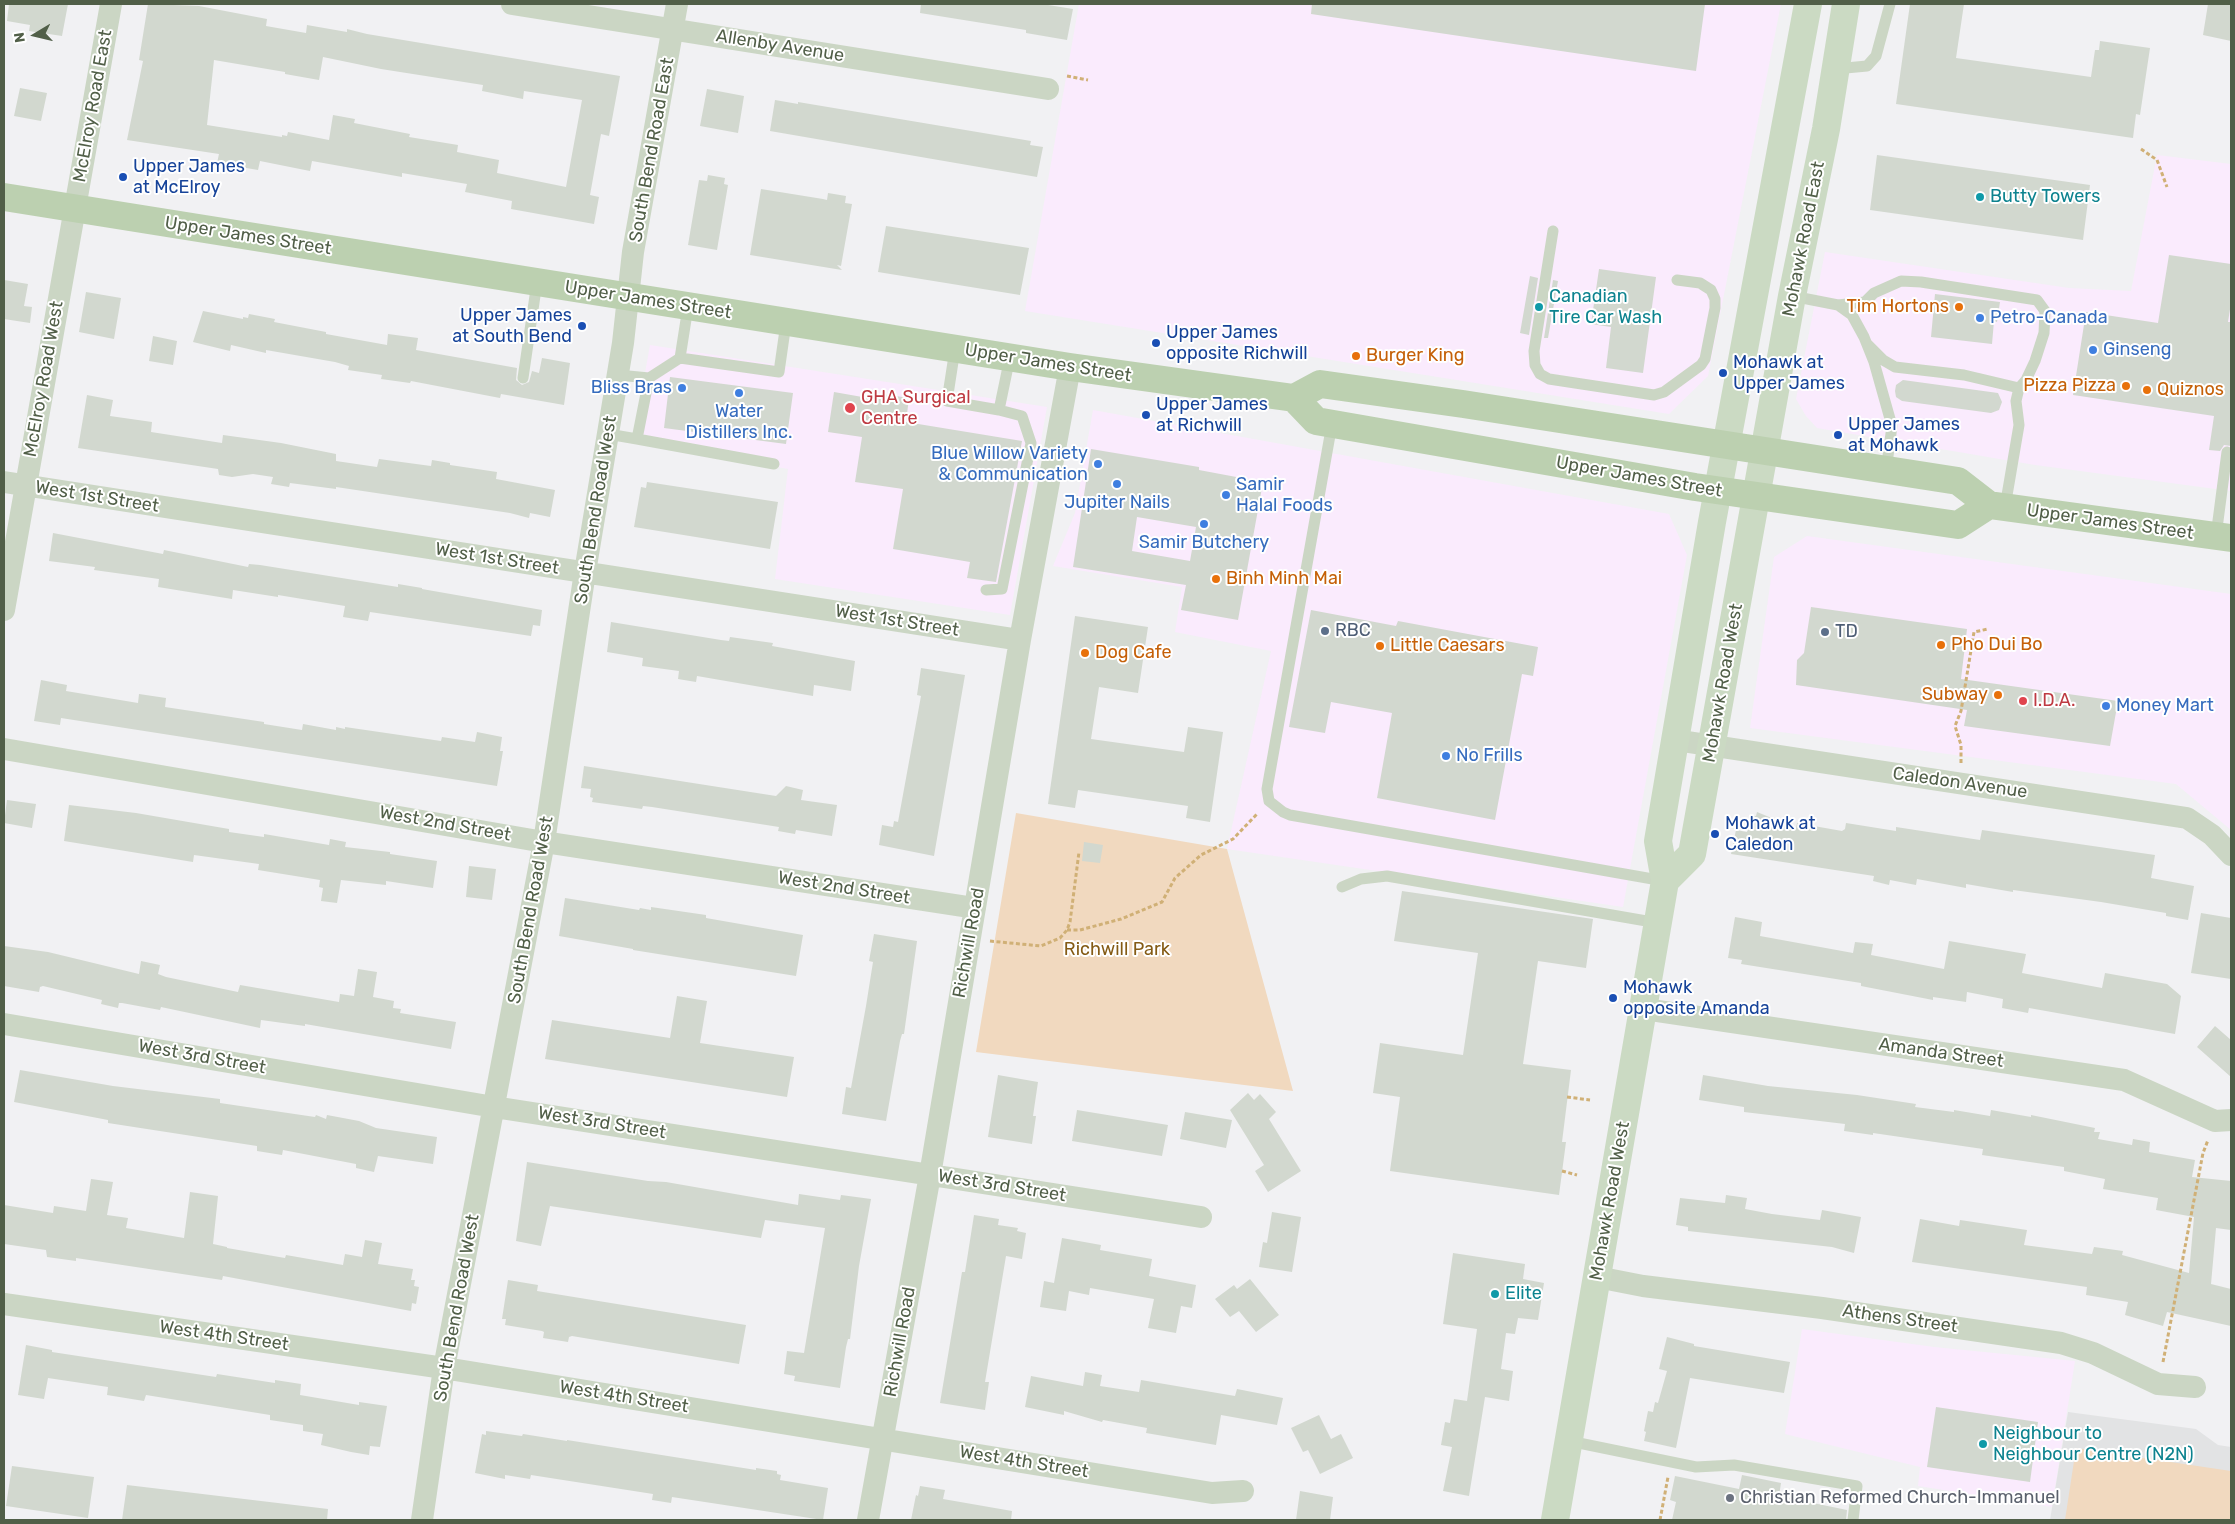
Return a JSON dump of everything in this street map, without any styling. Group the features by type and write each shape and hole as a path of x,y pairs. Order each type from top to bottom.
{"main road":[{"path":"1722,468 1808,4"},
{"name":"Mohawk Road East","path":"1761,474 1792,296 1826,129 1846,4"},
{"name":"Upper James Street","path":"4,197 1070,367 1294,398 1320,384 1351,388 1722,468 1761,474 1886,471 1958,481 1997,506 2224,537"},
{"path":"1351,388 1371,413 1403,436"},
{"name":"Upper James Street","path":"1294,398 1316,421 1403,436 1722,468 1761,474 1958,524 1997,506"},
{"name":"Mohawk Road West","path":"1555,1520 1666,881 1658,841 1722,468"},
{"name":"Mohawk Road West","path":"1666,881 1692,854 1761,474"}],"street":[{"name":"McElroy Road East","path":"74,208 111,4"},
{"name":"Allenby Avenue","path":"512,4 1048,89"},
{"name":"South Bend Road East","path":"628,297 633,252 678,4"},
{"name":"McElroy Road West","path":"4,610 74,208"},
{"name":"South Bend Road West","path":"422,1520 444,1368 544,842 585,572 618,375 628,297"},
{"name":"Richwill Road","path":"868,1520 930,1175 1020,640 1070,367"},
{"name":"West 1st Street","path":"4,482 1020,640"},
{"name":"Caledon Avenue","path":"1675,740 2187,818 2212,835 2231,855"},
{"name":"West 2nd Street","path":"4,749 544,842 975,908"},
{"name":"Amanda Street","path":"1644,1009 2124,1080 2223,1121"},
{"name":"West 3rd Street","path":"4,1024 494,1107 1201,1217"},
{"name":"Athens Street","path":"1597,1277 1644,1286 1822,1308 2061,1343 2093,1353 2158,1384 2195,1387"},
{"name":"West 4th Street","path":"4,1304 444,1368 1212,1493 1243,1491"}],"lane":[{"path":"1835,69 1867,66 1876,56 1890,4"},
{"path":"1553,231 1534,351 1535,365 1540,374 1549,379 1654,395 1664,392 1701,365 1705,359 1715,299 1711,290 1700,283 1677,280"},
{"path":"1792,296 1838,305 1865,302 1874,293 1901,281 1921,282 2037,300 2045,311 2044,333 2035,361 2026,380 2019,388 2016,401 2019,425 1997,506"},
{"path":"523,378 536,282"},
{"path":"1838,305 1852,315 1867,344 1892,426 1886,471"},
{"path":"680,358 688,307"},
{"path":"618,375 649,378 680,358 779,372 786,323"},
{"path":"1867,344 1883,360 1895,368 1964,375 2019,388"},
{"path":"955,349 947,401 1022,416 1031,443 1002,589 986,590"},
{"path":"999,410 1010,357"},
{"path":"637,439 649,378"},
{"path":"1332,424 1267,788 1269,801 1290,815 1666,881"},
{"path":"608,434 774,464"},
{"path":"2224,537 2228,452"},
{"path":"1342,887 1362,879 1387,876 1658,923"},
{"path":"1569,1441 1696,1467 1734,1464 1857,1486 1853,1520"}],"path":[{"path":"1068,77 1088,80"},
{"path":"2141,149 2157,160 2167,187"},
{"path":"1960,783 1961,745 1955,726 1961,711 1974,632 1988,629"},
{"path":"1067,930 1080,930 1121,919 1162,902 1175,878 1201,855 1233,839 1269,801"},
{"path":"970,939 1041,946 1060,938 1067,930 1070,922 1080,852"},
{"path":"1567,1097 1590,1100"},
{"path":"2158,1384 2203,1152 2223,1121"},
{"path":"1562,1171 1577,1175"},
{"path":"1660,1520 1671,1462"}],"shaded area":[{"path":"1079,4 1781,4 1708,376 1669,414 1025,311"},
{"path":"2157,155 2231,164 2231,491 2035,465 1817,428 1806,416 1796,399 1825,252 2069,288 2131,291"},
{"path":"650,345 1047,407 1010,615 775,579 788,469 633,441"},
{"path":"1093,410 1669,514 1687,555 1623,907 1227,849 1271,651 1175,632 1182,587 1053,566 1075,513"},
{"path":"1807,536 2231,594 2231,830 2176,784 1750,728 1774,557"},
{"path":"1802,1329 1934,1347 2075,1361 2052,1507 1918,1486 1920,1467 1785,1434"},
{"path":"2068,1412 2196,1429 2218,1445 2231,1447 2231,1520 2050,1520"}],"green space":[{"name":"Richwill Park","path":"1016,813 1227,849 1293,1091 976,1052"},
{"path":"2076,1448 2231,1471 2231,1520 2065,1520"}],"building":[{"path":"9,4 68,4 62,36 29,31 30,25 7,21"},
{"path":"148,4 199,6 267,19 266,26 306,33 307,25 347,32 347,29 367,34 620,76 609,136 601,134 590,195 599,197 594,224 511,209 512,201 465,192 467,184 402,173 402,177 312,161 310,171 260,161 258,170 217,163 219,154 127,140 143,61 139,60","holes":["323,57 381,69 483,85 482,91 523,99 524,91 582,100 566,187 497,173 499,160 457,152 458,145 409,137 410,134 354,123 355,119 333,115 329,140 288,132 287,136 282,135 282,137 207,125 214,60 319,80"]},
{"path":"921,4 1042,4 1073,9 1067,40 1026,33 1026,30 920,13"},
{"path":"1312,4 1705,4 1696,71 1311,14"},
{"path":"1910,4 1964,4 1956,58 2091,77 2095,50 2099,50 2100,41 2150,48 2140,115 2136,114 2133,138 1896,104"},
{"path":"2208,4 2231,4 2231,41 2203,35"},
{"path":"20,88 47,93 41,121 14,116"},
{"path":"707,89 744,96 738,133 700,126"},
{"path":"775,100 798,104 798,102 1031,141 1030,145 1043,147 1037,177 770,131"},
{"name":"Butty Towers","path":"1877,155 2090,185 2083,240 1870,210"},
{"path":"708,175 725,178 724,184 728,185 717,250 688,245 699,180 707,181"},
{"path":"761,189 827,200 828,193 846,196 845,203 852,204 841,266 837,265 842,270 750,255"},
{"path":"886,226 1029,248 1020,295 878,272"},
{"path":"2169,255 2231,264 2231,303 2228,322 2231,322 2231,446 2224,445 2220,451 2209,450 2214,416 2073,395 2086,312 2158,323"},
{"path":"1599,269 1656,277 1643,373 1606,368 1611,327 1591,324"},
{"path":"1530,276 1538,278 1529,335 1520,333"},
{"path":"4,280 28,284 24,306 32,307 30,323 4,319"},
{"path":"1553,280 1558,281 1548,338 1544,338"},
{"path":"86,292 121,298 114,339 79,332"},
{"name":"Petro-Canada","path":"1935,294 2000,302 1997,322 1994,321 1992,344 1931,337"},
{"path":"203,311 243,319 243,317 248,318 249,314 275,319 274,322 326,332 326,334 387,345 388,334 418,338 416,350 517,368 516,380 522,385 529,382 532,371 539,373 542,358 570,363 564,405 501,394 500,398 411,381 410,383 381,379 382,375 348,370 349,366 335,362 266,350 266,353 231,345 230,351 193,342"},
{"path":"153,336 177,341 173,365 149,361"},
{"path":"670,377 793,393 786,444 664,428"},
{"path":"1903,380 1998,393 2002,402 1999,410 1991,413 1902,401 1896,397 1895,391 1896,385"},
{"path":"834,392 868,398 869,392 909,398 906,422 1022,441 996,582 967,578 970,562 893,549 903,489 855,482 862,437 828,432"},
{"path":"87,395 113,400 110,416 152,422 151,432 222,443 223,435 281,443 336,454 336,461 377,467 379,459 431,466 432,460 450,463 450,465 497,472 496,479 555,490 550,517 530,513 529,518 510,513 336,487 336,489 290,483 289,487 271,484 273,477 253,474 232,477 219,475 218,469 78,448"},
{"path":"1091,449 1199,467 1199,470 1263,482 1238,620 1181,610 1186,585 1073,567","holes":["1137,517 1196,527 1190,561 1132,551"]},
{"path":"647,482 778,502 770,549 634,527 641,487 646,488"},
{"path":"53,533 163,554 164,550 248,567 249,564 260,565 398,587 398,584 542,610 540,626 533,625 531,636 370,612 368,621 343,617 345,606 278,595 278,597 233,590 232,599 158,587 159,579 94,570 95,567 49,561"},
{"path":"1811,607 1967,629 1961,679 2118,701 2110,746 1964,726 1967,710 1796,685 1797,660 1804,653"},
{"name":"No Frills","path":"1311,610 1396,626 1398,621 1538,647 1533,676 1522,674 1495,820 1377,798 1392,713 1331,702 1325,733 1289,727"},
{"path":"1075,616 1148,627 1138,693 1099,687 1091,739 1184,752 1188,727 1223,732 1210,822 1186,818 1188,806 1078,790 1075,808 1048,804"},
{"path":"611,622 721,640 729,641 730,637 773,643 772,646 855,661 851,691 814,685 813,696 697,676 696,682 678,679 679,671 642,666 643,658 607,652"},
{"path":"921,668 965,675 934,856 879,845 882,825 893,827 894,821 898,822 921,696 917,695"},
{"path":"41,680 67,685 66,691 138,703 139,694 166,698 165,707 264,722 264,724 302,730 303,724 336,730 336,727 345,729 345,727 441,741 442,737 475,742 477,732 502,737 500,751 503,751 497,786 61,718 60,725 34,721"},
{"path":"584,766 776,796 786,786 803,790 801,800 837,805 832,836 796,830 795,834 778,831 779,827 652,807 643,806 642,809 592,802 593,798 590,797 591,789 581,788"},
{"path":"7,800 36,804 32,828 4,823"},
{"path":"69,805 136,813 229,829 229,832 264,837 264,834 329,845 330,839 346,842 345,847 390,852 390,854 437,861 433,888 386,881 386,885 341,880 337,903 321,901 323,888 319,887 320,880 258,870 259,864 194,855 193,862 64,841"},
{"path":"1757,812 1796,828 1797,823 1842,831 1845,829 1846,823 1896,831 1896,827 1980,840 1982,830 2155,855 2151,878 2194,886 2188,920 2166,916 2166,913 2101,902 2013,890 2013,892 1966,884 1966,888 1917,879 1916,885 1890,880 1889,885 1873,881 1874,876 1731,854 1736,830 1747,832 1751,815 1756,816"},
{"path":"1084,842 1103,845 1100,863 1082,861"},
{"path":"469,866 496,869 492,900 466,897"},
{"path":"1402,891 1593,919 1586,968 1538,961 1523,1064 1571,1070 1562,1142 1566,1142 1559,1195 1390,1171 1400,1097 1373,1093 1380,1043 1463,1055 1478,953 1394,941"},
{"path":"565,898 639,910 640,908 651,910 651,907 706,915 706,918 803,935 796,976 559,936"},
{"path":"2201,913 2231,918 2231,979 2191,973"},
{"path":"1735,917 1762,922 1760,936 1853,953 1855,942 1873,944 1871,955 1944,969 1949,941 2026,954 2022,973 2102,988 2105,973 2167,984 2181,996 2175,1034 2029,1008 2028,1013 2002,1008 2003,999 1967,992 1966,1002 1933,997 1933,1000 1861,986 1861,983 1741,964 1742,960 1728,958"},
{"path":"874,934 917,941 904,1034 902,1034 900,1041 886,1121 842,1114 846,1087 851,1088 866,1006 873,962 869,961"},
{"path":"4,946 48,952 139,974 141,961 160,965 158,974 166,977 238,992 240,985 339,1002 340,994 354,996 358,969 377,972 373,997 394,1001 393,1008 401,1009 400,1013 456,1022 451,1049 305,1024 305,1026 261,1020 260,1028 161,1007 160,1010 119,1003 118,1008 101,1004 102,1000 43,986 40,987 39,992 4,986"},
{"path":"677,996 707,1001 700,1043 794,1057 787,1097 545,1059 552,1020 670,1038"},
{"path":"2215,1026 2231,1040 2231,1077 2197,1047"},
{"path":"20,1070 113,1086 220,1099 220,1103 315,1117 316,1115 326,1119 327,1115 359,1121 376,1128 437,1137 433,1164 378,1156 374,1172 356,1168 356,1164 283,1150 282,1155 257,1151 257,1146 108,1123 108,1120 14,1102"},
{"path":"998,1075 1038,1082 1033,1116 1036,1116 1032,1144 988,1137"},
{"path":"1703,1075 1768,1086 1857,1095 1916,1104 1915,1107 1954,1112 1954,1110 1990,1116 1991,1110 2031,1117 2031,1115 2095,1128 2094,1132 2100,1132 2098,1139 2132,1145 2133,1139 2150,1142 2149,1152 2195,1160 2192,1177 2231,1181 2231,1230 2216,1228 2211,1284 2231,1289 2231,1326 2167,1312 2163,1326 2125,1315 2128,1302 2086,1295 2087,1287 1912,1262 1920,1219 1959,1226 1960,1220 2027,1230 2024,1245 2092,1254 2094,1247 2123,1251 2122,1255 2189,1273 2194,1217 2156,1210 2158,1198 2103,1189 2105,1179 2064,1171 2064,1167 1982,1155 1983,1149 1873,1133 1873,1135 1844,1131 1845,1124 1744,1112 1744,1107 1699,1100"},
{"path":"1248,1093 1254,1100 1260,1094 1276,1112 1269,1119 1301,1171 1268,1192 1255,1171 1264,1165 1230,1110"},
{"path":"1077,1110 1168,1125 1162,1156 1072,1141"},
{"path":"1185,1112 1232,1120 1226,1148 1180,1139"},
{"path":"527,1162 648,1181 666,1182 798,1205 799,1194 840,1200 841,1195 871,1199 859,1266 850,1339 848,1339 846,1347 840,1388 794,1381 795,1376 784,1374 787,1351 804,1353 825,1228 765,1220 761,1238 550,1206 541,1246 516,1241"},
{"path":"91,1179 113,1182 107,1215 128,1218 126,1228 184,1238 190,1192 218,1196 213,1244 227,1248 285,1258 286,1255 343,1265 345,1254 362,1257 365,1240 382,1243 378,1264 413,1269 411,1280 415,1280 414,1286 419,1287 416,1304 412,1303 411,1311 223,1276 222,1280 76,1258 76,1261 47,1257 46,1250 4,1244 4,1205 53,1213 54,1206 86,1211"},
{"path":"1726,1195 1747,1198 1745,1209 1772,1214 1820,1220 1822,1210 1861,1217 1854,1253 1832,1247 1688,1231 1688,1227 1676,1225 1680,1198 1725,1203"},
{"path":"1272,1212 1301,1217 1292,1272 1259,1267 1263,1242 1267,1243"},
{"path":"974,1215 999,1219 998,1225 1018,1228 1017,1231 1026,1233 1022,1259 1006,1256 985,1382 989,1382 985,1410 940,1403 962,1272 965,1272"},
{"path":"1062,1238 1101,1245 1100,1250 1152,1259 1149,1276 1196,1285 1192,1308 1181,1306 1176,1333 1148,1328 1154,1299 1090,1288 1089,1295 1069,1291 1066,1311 1040,1307 1044,1281 1054,1283"},
{"path":"1453,1253 1525,1264 1523,1279 1544,1283 1538,1320 1518,1318 1515,1334 1506,1333 1501,1369 1513,1371 1509,1401 1485,1397 1469,1496 1443,1491 1452,1447 1441,1445 1445,1422 1450,1423 1454,1399 1467,1401 1477,1329 1443,1324"},
{"path":"1250,1279 1279,1315 1256,1332 1239,1311 1230,1317 1215,1299 1234,1285 1237,1289"},
{"path":"508,1280 538,1285 537,1291 746,1325 739,1364 572,1336 569,1337 568,1342 543,1338 544,1332 542,1331 505,1325 506,1319 502,1319"},
{"path":"1667,1337 1694,1344 1694,1346 1790,1362 1784,1393 1690,1378 1676,1448 1644,1441 1648,1411 1653,1412 1655,1402 1658,1403 1667,1371 1659,1369"},
{"path":"26,1345 52,1350 52,1352 216,1377 217,1374 275,1383 275,1380 301,1384 300,1395 359,1405 359,1402 387,1406 380,1447 370,1446 369,1455 351,1452 321,1445 323,1434 303,1431 303,1425 270,1420 270,1415 146,1395 144,1401 107,1395 108,1387 48,1378 44,1399 18,1395"},
{"path":"1085,1372 1102,1375 1100,1386 1139,1392 1141,1380 1235,1396 1237,1389 1283,1398 1277,1425 1221,1415 1216,1445 1146,1433 1147,1428 1103,1420 1102,1422 1064,1411 1064,1415 1025,1407 1031,1376 1083,1386"},
{"name":"Neighbour to Neighbour Centre (N2N)","path":"1936,1407 2038,1422 2030,1482 1927,1467"},
{"path":"1319,1415 1331,1439 1341,1434 1353,1458 1320,1474 1308,1450 1303,1452 1291,1428"},
{"path":"486,1431 567,1440 756,1470 756,1468 777,1471 777,1474 781,1475 780,1480 828,1488 823,1520 672,1497 671,1503 652,1500 653,1494 531,1475 530,1479 505,1475 505,1479 475,1473 482,1434 486,1435"},
{"path":"12,1466 94,1477 88,1518 6,1506"},
{"name":"Christian Reformed Church-Immanuel","path":"1742,1475 1781,1483 1779,1496 1847,1510 1846,1520 1672,1520 1676,1502 1670,1500 1675,1476 1739,1489"},
{"path":"127,1485 328,1509 327,1520 122,1520"},
{"path":"920,1486 945,1490 943,1499 1012,1511 1011,1520 911,1520 916,1495 918,1496"},
{"path":"1300,1491 1333,1497 1330,1520 1296,1520"}],"place":[{"name":"Upper James at McElroy","path":"123,177"},
{"name":"Butty Towers","path":"1980,197"},
{"name":"Canadian Tire Car Wash","path":"1539,307"},
{"name":"Tim Hortons","path":"1959,307"},
{"name":"Petro-Canada","path":"1980,318"},
{"name":"Upper James at South Bend","path":"582,326"},
{"name":"Upper James opposite Richwill","path":"1156,343"},
{"name":"Ginseng","path":"2093,350"},
{"name":"Burger King","path":"1356,356"},
{"name":"Mohawk at Upper James","path":"1723,373"},
{"name":"Pizza Pizza","path":"2126,386"},
{"name":"Bliss Bras","path":"682,388"},
{"name":"Quiznos","path":"2147,390"},
{"name":"Water Distillers Inc.","path":"739,393"},
{"name":"GHA Surgical Centre","path":"850,408"},
{"name":"Upper James at Richwill","path":"1146,415"},
{"name":"Upper James at Mohawk","path":"1838,435"},
{"name":"Blue Willow Variety & Communication","path":"1098,464"},
{"name":"Jupiter Nails","path":"1117,484"},
{"name":"Samir Halal Foods","path":"1226,495"},
{"name":"Samir Butchery","path":"1204,524"},
{"name":"Binh Minh Mai","path":"1216,579"},
{"name":"RBC","path":"1325,631"},
{"name":"TD","path":"1825,632"},
{"name":"Pho Dui Bo","path":"1941,645"},
{"name":"Little Caesars","path":"1380,646"},
{"name":"Dog Cafe","path":"1085,653"},
{"name":"Subway","path":"1998,695"},
{"name":"I.D.A.","path":"2023,701"},
{"name":"Money Mart","path":"2106,706"},
{"name":"No Frills","path":"1446,756"},
{"name":"Mohawk at Caledon","path":"1715,834"},
{"name":"Mohawk opposite Amanda","path":"1613,998"},
{"name":"Elite","path":"1495,1294"},
{"name":"Neighbour to Neighbour Centre (N2N)","path":"1983,1444"},
{"name":"Christian Reformed Church-Immanuel","path":"1730,1498"}]}
